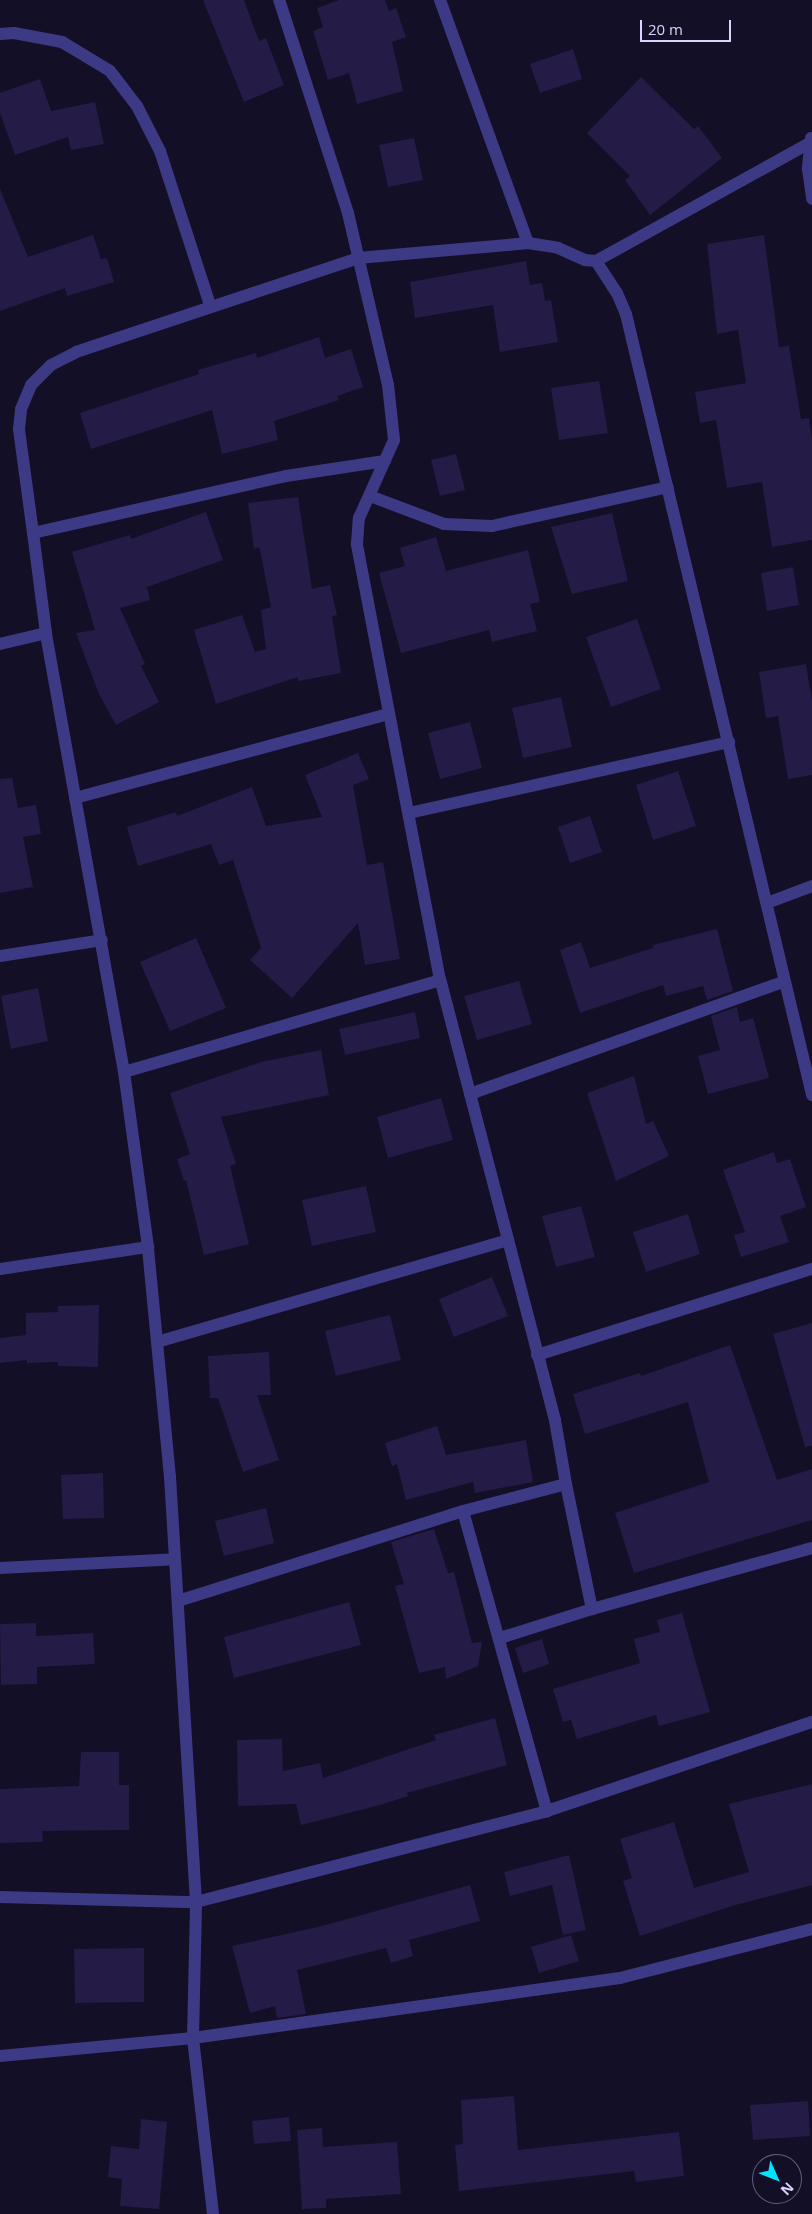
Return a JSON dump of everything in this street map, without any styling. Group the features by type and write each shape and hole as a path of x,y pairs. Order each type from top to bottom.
{"street":[{"path":"279,0 343,196 388,385 394,421 394,440 360,518 357,544 440,980 562,1449 566,1484 592,1609"},
{"path":"440,0 528,243"},
{"path":"0,34 14,33 62,42 110,71 137,106 160,151 210,305"},
{"path":"213,2214 193,2038 196,1902 175,1559 148,1247 124,1072 46,633 19,429 21,409 31,385 51,364 76,352 210,305 358,258 528,243 558,248 585,260 596,261 810,140 812,198"},
{"path":"596,261 617,293 626,314 767,903 783,982 812,1095"},
{"path":"33,533 286,476 386,461"},
{"path":"370,496 444,524 492,526 668,487"},
{"path":"0,644 46,633"},
{"path":"75,798 389,714"},
{"path":"409,813 729,742"},
{"path":"767,903 812,886"},
{"path":"0,956 102,940"},
{"path":"124,1072 440,980"},
{"path":"470,1094 783,982"},
{"path":"157,1342 507,1240"},
{"path":"0,1269 148,1247"},
{"path":"537,1355 812,1269"},
{"path":"178,1601 463,1511 566,1484"},
{"path":"463,1511 547,1811"},
{"path":"500,1638 592,1609 812,1548"},
{"path":"0,1568 175,1559"},
{"path":"0,1896 196,1902 547,1811 812,1722"},
{"path":"0,2056 193,2038 620,1978 812,1929"}],"building":[{"path":"203,0 244,0 259,41 266,38 284,85 244,102"},
{"path":"339,0 385,0 389,11 396,8 406,37 392,42 403,91 357,104 349,73 328,80 313,31 323,27 317,8"},
{"path":"573,49 582,79 540,93 530,64"},
{"path":"641,77 694,129 698,126 722,158 650,215 625,180 630,176 587,133"},
{"path":"40,79 51,111 95,102 104,144 71,150 68,137 15,155 0,113 0,93"},
{"path":"414,138 423,180 388,187 379,145"},
{"path":"0,189 28,257 93,235 101,259 107,258 114,282 67,296 65,288 0,311"},
{"path":"764,235 779,347 789,346 801,419 809,418 812,440 812,540 772,547 762,482 727,488 716,420 700,423 695,392 746,383 738,330 717,334 707,244"},
{"path":"526,261 530,285 542,283 545,301 551,300 558,342 500,352 493,305 415,318 410,282"},
{"path":"319,337 325,358 351,349 363,387 337,396 339,400 274,421 278,440 222,454 212,410 91,449 80,413 199,374 198,370 256,353 257,358"},
{"path":"599,381 608,433 559,440 551,388"},
{"path":"456,454 465,490 440,496 431,460"},
{"path":"298,497 312,589 330,585 337,615 332,616 341,673 298,681 298,677 216,704 194,630 242,615 255,652 266,649 261,610 271,607 260,550 259,547 254,549 248,503"},
{"path":"206,512 223,560 147,587 150,600 120,608 145,664 141,666 159,702 116,725 99,694 76,633 95,630 72,552 130,535 131,539"},
{"path":"612,513 628,581 572,594 551,527"},
{"path":"436,537 446,571 528,550 540,602 530,604 537,631 492,642 489,630 401,653 379,573 405,566 400,548"},
{"path":"793,567 799,605 767,611 761,573"},
{"path":"637,619 661,689 611,707 586,637"},
{"path":"806,664 812,701 812,775 788,779 778,716 766,718 759,672"},
{"path":"561,697 572,747 523,758 512,708"},
{"path":"470,722 482,768 440,779 428,733"},
{"path":"358,753 369,779 353,785 367,865 383,862 400,959 365,965 358,923 292,998 250,960 261,948 233,860 219,865 211,844 138,866 127,827 176,812 177,816 252,787 266,826 322,817 305,775"},
{"path":"678,771 696,826 653,840 636,785"},
{"path":"12,778 18,808 36,805 41,834 23,837 33,887 0,893 0,779"},
{"path":"590,816 602,852 570,863 558,827"},
{"path":"717,929 733,991 707,1000 703,986 666,996 663,985 580,1013 560,950 581,942 590,968 653,948 653,945"},
{"path":"196,938 226,1008 170,1031 140,962"},
{"path":"519,981 532,1024 477,1040 464,996"},
{"path":"38,988 48,1041 11,1049 1,996"},
{"path":"737,1007 740,1022 753,1018 769,1078 708,1094 698,1056 720,1050 711,1016"},
{"path":"415,1012 420,1038 345,1055 339,1029"},
{"path":"321,1050 329,1095 221,1117 236,1164 230,1166 249,1244 204,1255 186,1180 184,1181 177,1159 190,1154 170,1093 261,1062"},
{"path":"634,1076 646,1124 653,1121 669,1156 616,1181 587,1093"},
{"path":"441,1098 453,1140 388,1158 377,1117"},
{"path":"774,1152 777,1163 790,1159 806,1207 780,1216 789,1242 741,1257 734,1235 745,1232 723,1170"},
{"path":"366,1186 376,1232 312,1246 302,1200"},
{"path":"581,1206 595,1257 556,1267 542,1216"},
{"path":"688,1214 700,1254 646,1272 633,1232"},
{"path":"492,1277 508,1316 454,1337 439,1299"},
{"path":"99,1305 98,1367 58,1366 58,1362 27,1363 27,1360 0,1363 0,1338 26,1335 26,1313 58,1312 58,1306"},
{"path":"390,1315 401,1360 336,1376 325,1331"},
{"path":"812,1323 812,1446 805,1447 773,1334"},
{"path":"730,1345 777,1480 812,1469 812,1520 634,1573 615,1513 709,1482 688,1402 585,1434 573,1394 640,1373 641,1376"},
{"path":"269,1352 271,1395 257,1395 279,1460 243,1472 218,1398 210,1398 208,1356"},
{"path":"437,1426 446,1455 526,1440 533,1482 475,1493 473,1482 406,1500 397,1464 392,1466 385,1443"},
{"path":"103,1473 104,1518 63,1519 61,1475"},
{"path":"266,1508 274,1543 224,1556 215,1521"},
{"path":"434,1529 448,1573 454,1572 472,1643 482,1642 478,1666 446,1679 445,1667 419,1673 395,1586 404,1584 391,1542"},
{"path":"349,1602 361,1645 234,1678 224,1637"},
{"path":"682,1613 710,1712 659,1726 656,1715 577,1739 571,1720 563,1722 553,1689 640,1663 634,1639 660,1632 657,1620"},
{"path":"36,1623 36,1636 93,1633 95,1664 37,1667 37,1684 1,1685 0,1624"},
{"path":"542,1639 549,1664 523,1673 515,1648"},
{"path":"495,1718 507,1765 407,1793 408,1796 380,1805 301,1825 296,1804 238,1806 237,1740 282,1739 283,1771 320,1763 323,1778 436,1740 434,1735"},
{"path":"81,1752 119,1752 119,1785 129,1785 129,1830 42,1831 43,1842 0,1843 0,1789 79,1786"},
{"path":"812,1784 812,1885 732,1906 640,1936 623,1881 632,1878 620,1839 674,1822 694,1888 749,1872 729,1804"},
{"path":"569,1855 586,1930 563,1935 552,1885 510,1896 504,1872"},
{"path":"470,1885 480,1921 409,1940 413,1956 391,1963 386,1948 297,1970 306,2014 277,2018 275,2006 250,2013 232,1946 322,1926"},
{"path":"571,1935 579,1961 539,1973 531,1947"},
{"path":"144,1948 144,2002 75,2003 74,1949"},
{"path":"514,2096 518,2150 679,2132 684,2176 636,2182 634,2171 459,2191 455,2145 463,2144 461,2100"},
{"path":"808,2101 810,2136 753,2140 750,2105"},
{"path":"289,2117 291,2141 254,2144 252,2121"},
{"path":"141,2119 167,2122 159,2209 120,2206 122,2179 108,2177 111,2146 139,2149"},
{"path":"322,2128 323,2147 397,2142 401,2194 326,2199 326,2208 302,2209 297,2130"}]}
